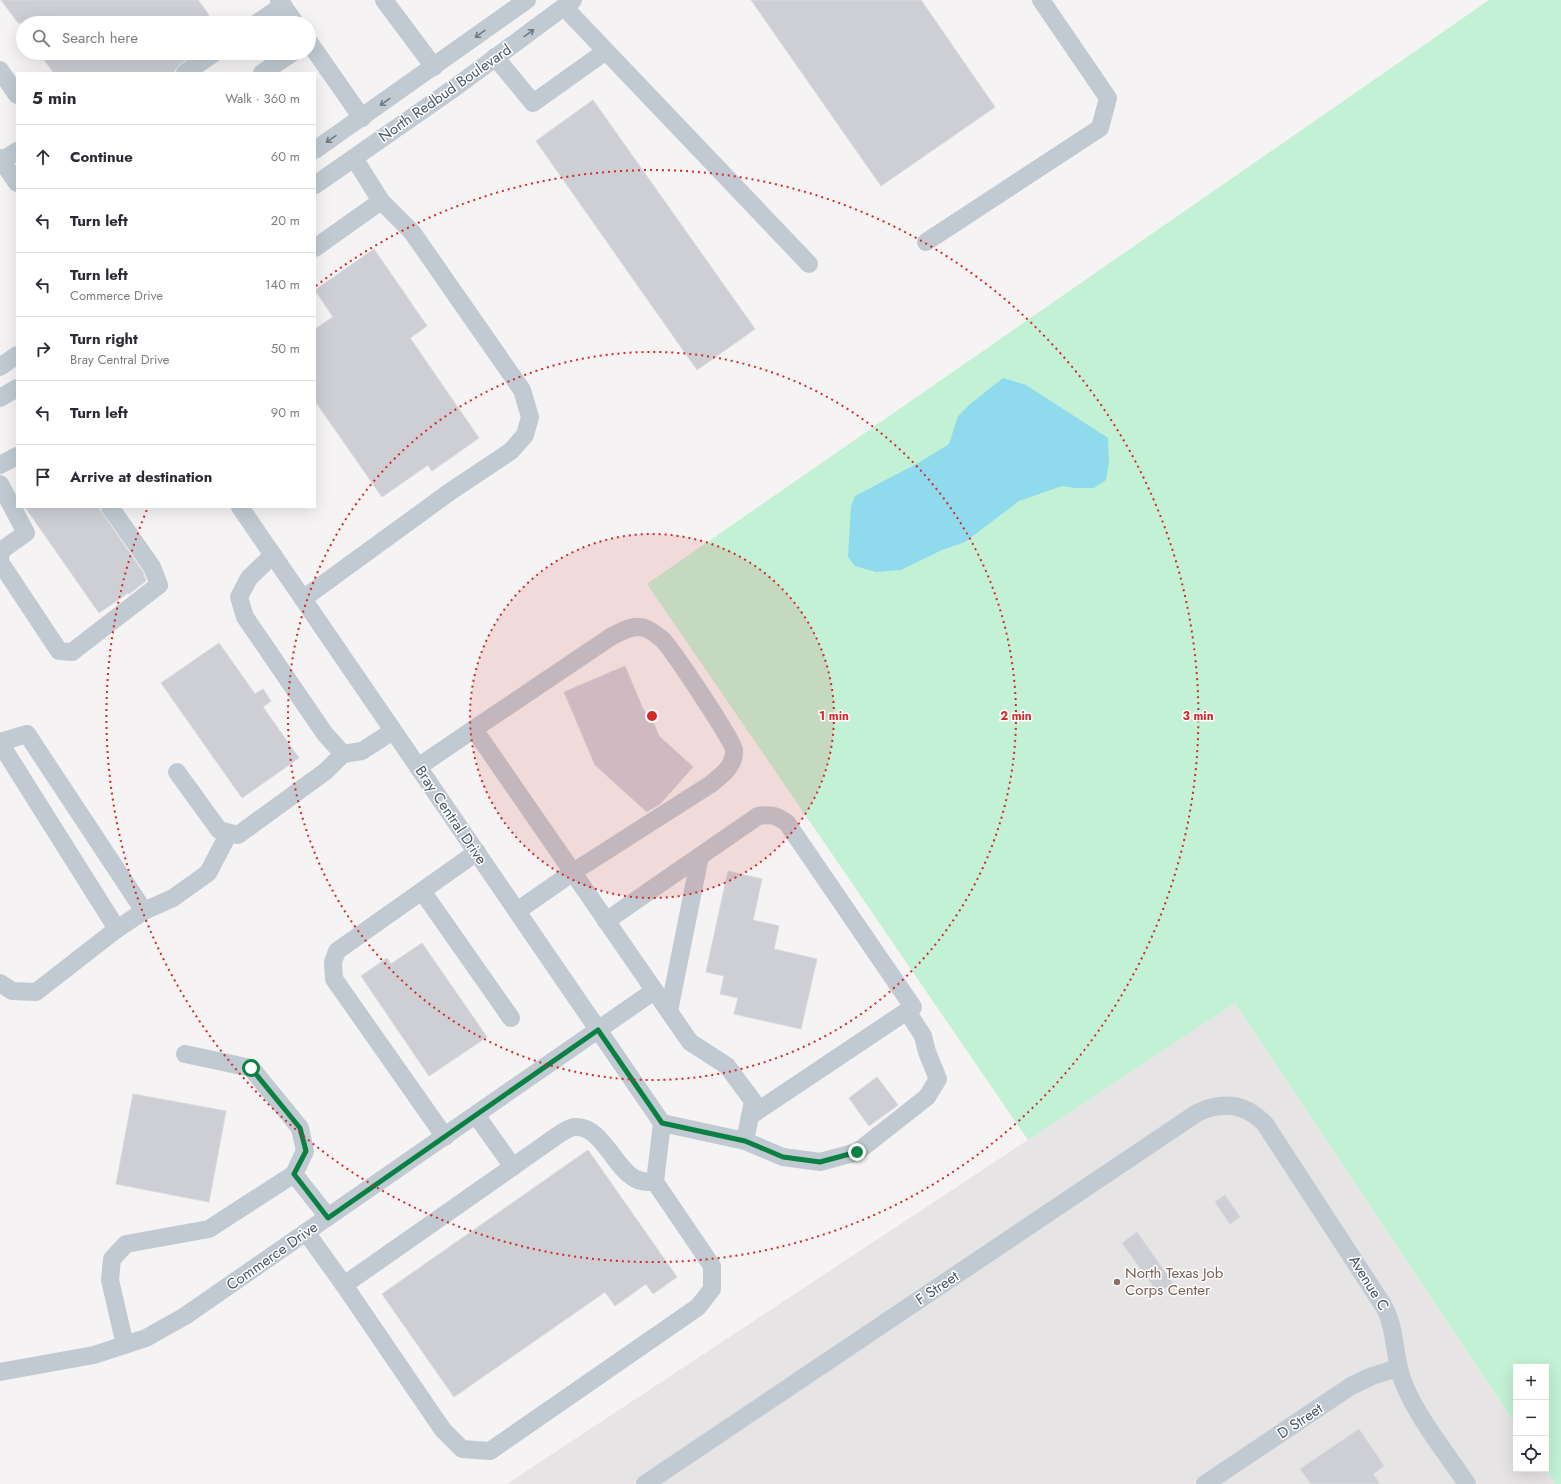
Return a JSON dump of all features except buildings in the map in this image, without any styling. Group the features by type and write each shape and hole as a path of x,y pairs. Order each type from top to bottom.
{"street":[{"name":"North Redbud Boulevard","path":"316,149 527,0"},
{"path":"926,242 1100,128 1108,98 1041,0"},
{"path":"389,2 434,67"},
{"path":"265,16 281,3 290,16"},
{"name":"North Redbud Boulevard","path":"316,184 569,4"},
{"path":"569,4 606,51 809,264"},
{"path":"495,58 533,103 606,51"},
{"path":"316,52 362,118"},
{"path":"186,72 204,60"},
{"path":"264,72 282,60"},
{"path":"0,70 16,94"},
{"path":"304,598 451,491 510,451 525,435 530,418 522,390 412,232 381,201 347,128"},
{"path":"16,152 1,161 16,182"},
{"path":"316,247 381,201"},
{"path":"0,367 16,356"},
{"path":"0,398 16,389"},
{"path":"0,465 16,457"},
{"path":"0,484 26,533 2,550 0,558"},
{"path":"0,562 59,651 72,652 160,585 152,567 111,508"},
{"name":"Bray Central Drive","path":"248,510 273,555 304,598 393,731 662,1123"},
{"path":"273,555 249,578 239,597 245,617 326,734 343,754"},
{"path":"418,767 612,636 631,627 646,628 662,640 722,726 734,749 732,762 724,774 711,784 572,872 517,911"},
{"path":"474,728 690,1042 727,1066 753,1101 745,1141"},
{"path":"177,772 219,830 238,835 326,771 343,754 362,751 393,731"},
{"path":"118,929 0,743 27,734 144,911"},
{"path":"606,921 758,816 770,814 778,816 787,823 913,1007 750,1116"},
{"path":"0,983 12,991 36,992 144,911 173,898 208,873 229,833"},
{"path":"445,1137 334,979 333,962 337,951 477,852"},
{"path":"669,1011 700,856"},
{"path":"422,891 511,1018"},
{"name":"Commerce Drive","path":"0,1372 94,1355 146,1338 185,1316 654,991"},
{"path":"306,1232 443,1430 462,1449 490,1451 698,1307 712,1289 712,1266 655,1182 662,1123 745,1141 783,1157 820,1162 857,1152 927,1097 938,1079 927,1052 923,1036 907,1011"},
{"path":"125,1345 110,1280 112,1259 116,1254 126,1244 208,1229 294,1174 306,1151 300,1128 251,1068 185,1054"},
{"name":"Avenue C","path":"1234,1105 1250,1111 1265,1124 1383,1305 1392,1323 1398,1368 1408,1394 1467,1484"},
{"name":"F Street","path":"646,1484 1197,1113 1214,1106 1234,1105"},
{"path":"476,1115 513,1167"},
{"path":"344,1285 561,1133 574,1127 586,1129 596,1136 634,1179 655,1182"},
{"path":"294,1174 328,1218"},
{"name":"D Street","path":"1205,1484 1351,1386 1372,1376 1398,1368"}],"shaded area":[{"name":"North Texas Job Corps Center","path":"1235,1003 1513,1420 1513,1472 1548,1472 1555,1484 507,1484"}],"green space":[{"path":"1489,0 1561,0 1561,1484 1555,1484 1548,1472 1549,1364 1513,1364 1513,1420 1235,1003 1028,1140 647,584"}],"water":[{"path":"1003,378 1026,385 1108,438 1109,463 1106,480 1094,488 1074,488 1062,486 1019,501 965,542 942,550 901,570 876,572 855,566 848,557 851,506 855,496 920,462 949,444 958,416 969,405"}],"place":[{"name":"North Texas Job Corps Center","path":"1117,1282"}],"route":[{"path":"251,1068 300,1128 306,1151 294,1174 328,1218 598,1030 662,1123 745,1141 783,1157 820,1162 857,1152"}]}
